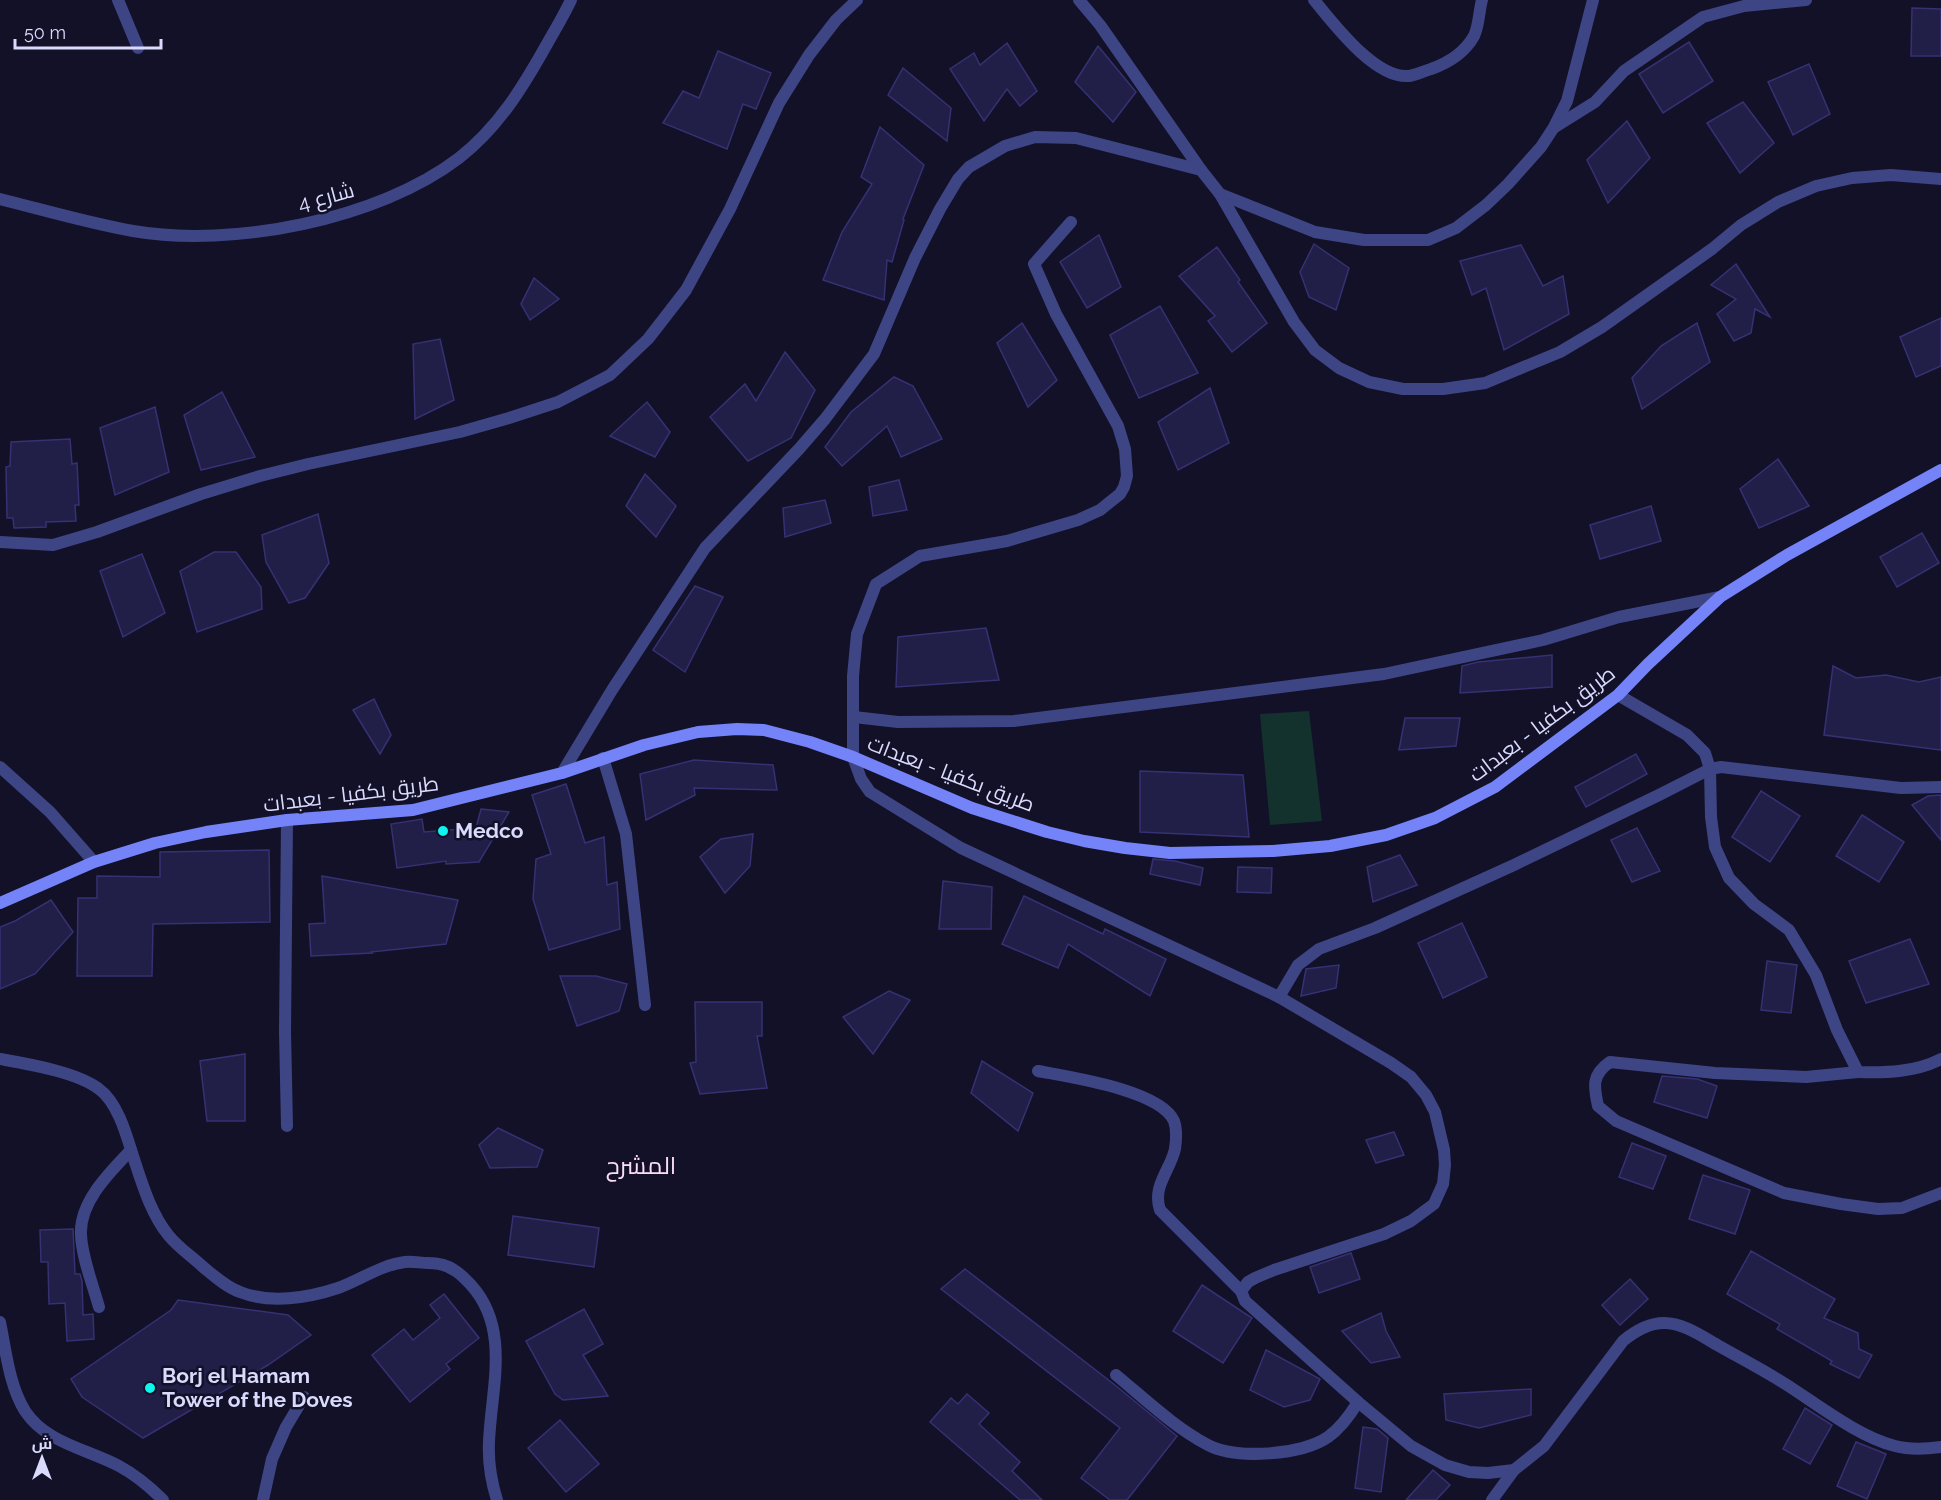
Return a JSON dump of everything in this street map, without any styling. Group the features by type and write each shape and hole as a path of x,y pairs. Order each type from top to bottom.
{"main road":[{"name":"طريق بكفيا - بعبدات","path":"0,903 94,862 155,843 206,832 287,820 413,810 562,773 644,745 698,732 737,729 764,730 810,741 972,808 1047,832 1125,849 1170,853 1273,851 1330,846 1375,837 1435,818 1495,787 1618,696 1648,664 1720,597 1787,555 1941,470"}],"street":[{"path":"118,0 138,48"},
{"name":"شارع 4","path":"0,199 134,231 181,235 231,234 299,225 350,213 395,195 427,178 459,158 494,125 520,91 571,0"},
{"path":"0,543 53,545 260,476 460,432 509,418 558,402 610,375 648,339 686,290 730,209 779,103 809,55 836,20 857,0"},
{"path":"1079,0 1100,25 1220,194 1294,322 1316,350 1339,368 1369,382 1402,389 1443,389 1485,383 1560,352 1602,327 1742,225 1778,202 1816,186 1852,178 1891,175 1941,179"},
{"path":"1314,0 1363,53 1394,74 1408,76 1442,65 1466,47 1474,35 1482,0"},
{"path":"1220,194 1316,232 1364,240 1428,240 1456,228 1509,184 1541,147 1554,127 1567,101 1593,0"},
{"path":"1554,127 1595,102 1624,71 1703,17 1744,6 1806,0"},
{"path":"562,773 612,690 705,548 800,448 874,354 915,258 940,209 969,167 1005,146 1035,137 1057,137 1105,144 1201,170"},
{"path":"1071,222 1034,264 1056,314 1123,438 1127,464 1124,487 1113,501 1100,510 1078,519 1006,541 920,556 876,584 857,634 853,676 853,757 861,779 870,792 961,848 1279,997 1367,1048 1411,1077 1426,1095 1435,1112 1440,1130 1445,1166 1443,1184 1434,1204 1411,1221 1384,1234 1274,1269 1248,1282 1241,1291"},
{"path":"854,717 898,722 1014,722 1384,674 1543,640 1619,617 1720,597"},
{"path":"1618,696 1687,735 1705,753 1710,769 1711,817 1715,847 1728,878 1754,904 1789,930 1816,975 1837,1030 1858,1072"},
{"path":"603,758 626,834 645,1005"},
{"path":"0,767 50,812 94,862"},
{"path":"1279,997 1298,964 1319,949 1375,928 1514,865 1710,769 1722,767 1901,788 1941,787"},
{"path":"287,820 285,1032 287,1126"},
{"path":"0,1059 58,1071 100,1089 123,1125 150,1202 168,1235 214,1276 239,1292 267,1298 311,1295 338,1288 375,1271 406,1262 437,1263 454,1270 482,1299 489,1315 495,1342 496,1368 488,1444 491,1482 496,1500"},
{"path":"1941,1059 1928,1066 1881,1073 1858,1072 1806,1077 1715,1073 1610,1062 1596,1077 1595,1088 1598,1107 1616,1121 1784,1193 1878,1209 1902,1208 1941,1193"},
{"path":"1038,1071 1104,1084 1140,1095 1163,1110 1174,1121 1176,1133 1175,1149 1157,1193 1160,1210 1241,1291 1245,1301 1411,1446 1445,1465 1469,1472 1488,1473 1514,1470"},
{"path":"99,1307 80,1235 82,1222 86,1207 96,1191 114,1167 131,1150"},
{"path":"0,1322 15,1389 25,1411 40,1429 122,1467 146,1484 163,1500"},
{"path":"1492,1500 1514,1470 1552,1437 1623,1341 1635,1331 1650,1325 1665,1323 1694,1332 1786,1384 1841,1420 1893,1446 1925,1449 1941,1447"},
{"path":"1116,1375 1177,1425 1210,1446 1254,1454 1263,1455 1309,1446 1328,1437 1346,1420 1358,1402"},
{"path":"263,1500 272,1459 286,1427 304,1397"}],"green space":[{"path":"1309,711 1322,821 1270,825 1260,714"}],"building":[{"path":"1912,8 1941,9 1941,56 1911,56"},
{"path":"1689,42 1713,81 1663,113 1639,74"},
{"path":"1007,43 1037,91 1020,106 1007,89 984,121 950,69 974,53 980,65"},
{"path":"1098,46 1136,92 1113,122 1075,82"},
{"path":"718,51 771,73 756,109 743,104 727,149 663,123 683,91 699,98"},
{"path":"1809,64 1830,114 1793,135 1768,82"},
{"path":"903,68 951,108 947,141 888,95"},
{"path":"1743,102 1774,143 1740,173 1707,123"},
{"path":"1627,121 1650,158 1608,203 1587,160"},
{"path":"880,127 924,165 903,219 892,262 887,260 884,300 823,280 842,232 872,184 861,177"},
{"path":"1099,235 1121,287 1087,308 1060,262"},
{"path":"1314,244 1349,268 1336,310 1309,297 1300,272"},
{"path":"1521,245 1543,286 1563,276 1569,314 1504,350 1486,288 1472,295 1460,261"},
{"path":"1217,247 1267,323 1232,352 1208,321 1215,316 1179,276"},
{"path":"1736,264 1770,317 1755,309 1751,333 1734,341 1717,314 1736,299 1711,285"},
{"path":"534,278 559,299 530,320 521,304"},
{"path":"1160,306 1198,373 1139,398 1110,335"},
{"path":"1941,318 1941,366 1916,377 1900,337"},
{"path":"1022,323 1057,380 1028,407 997,343"},
{"path":"1697,323 1710,362 1642,409 1632,378 1661,346"},
{"path":"440,339 454,400 415,419 413,344"},
{"path":"785,352 815,390 791,438 748,461 710,417 745,384 756,401"},
{"path":"894,377 913,386 942,439 901,457 887,426 842,466 825,447 851,412"},
{"path":"1210,388 1229,443 1178,470 1158,422"},
{"path":"222,392 255,457 201,470 184,415"},
{"path":"647,402 670,432 655,457 610,436"},
{"path":"155,407 169,472 115,495 100,428"},
{"path":"70,439 72,464 77,463 79,505 75,505 76,521 46,522 46,527 14,528 13,518 7,518 6,467 10,466 11,442"},
{"path":"1778,459 1809,506 1759,528 1740,489"},
{"path":"645,474 676,506 656,537 626,506"},
{"path":"899,480 907,510 873,516 869,487"},
{"path":"825,500 831,523 785,537 783,508"},
{"path":"1651,506 1661,541 1600,559 1590,525"},
{"path":"318,514 329,563 305,598 289,603 266,562 262,535"},
{"path":"1922,533 1939,563 1897,587 1880,557"},
{"path":"214,552 236,552 261,587 262,609 197,632 180,571"},
{"path":"142,554 165,613 123,637 100,571"},
{"path":"695,586 723,597 685,672 653,650"},
{"path":"986,628 999,680 896,687 898,637"},
{"path":"1552,655 1552,687 1460,693 1462,666 1478,662"},
{"path":"1833,666 1856,678 1886,675 1919,682 1941,677 1941,750 1824,735"},
{"path":"374,699 391,735 380,754 353,710"},
{"path":"1405,718 1460,718 1456,746 1399,750"},
{"path":"1636,754 1647,774 1586,807 1575,787"},
{"path":"694,760 773,765 777,790 694,788 695,795 646,820 640,774"},
{"path":"1140,771 1243,775 1249,837 1140,832"},
{"path":"566,784 585,843 604,837 607,885 617,882 620,929 549,950 533,899 536,859 551,854 532,795"},
{"path":"1761,791 1800,816 1770,862 1732,837"},
{"path":"1941,795 1941,840 1912,805 1928,796"},
{"path":"481,809 509,812 479,862 446,864 446,861 397,868 391,824 422,819 424,832 476,828"},
{"path":"1862,815 1904,842 1879,882 1836,856"},
{"path":"1637,828 1660,871 1632,882 1611,840"},
{"path":"753,834 750,866 725,893 700,857 721,839"},
{"path":"269,850 270,922 153,924 152,976 77,976 78,898 97,898 97,876 160,877 160,852"},
{"path":"1400,855 1417,885 1373,902 1367,867"},
{"path":"1153,859 1175,861 1203,868 1200,885 1150,874"},
{"path":"1238,867 1272,868 1271,893 1237,892"},
{"path":"322,876 458,900 446,944 372,953 311,956 309,924 325,923"},
{"path":"943,881 992,887 991,929 939,929"},
{"path":"1024,896 1103,934 1105,929 1166,959 1150,996 1068,944 1058,968 1002,944"},
{"path":"51,900 73,932 35,974 0,989 0,927"},
{"path":"1462,923 1487,977 1443,998 1418,943"},
{"path":"1910,939 1929,984 1866,1003 1849,961"},
{"path":"1767,961 1797,965 1791,1013 1761,1010"},
{"path":"1339,965 1336,988 1301,996 1306,969"},
{"path":"560,976 596,976 627,984 619,1011 577,1026"},
{"path":"889,991 910,1000 873,1054 843,1017"},
{"path":"695,1002 762,1002 762,1036 757,1036 767,1088 700,1094 690,1063 696,1062"},
{"path":"245,1054 245,1121 207,1121 200,1061"},
{"path":"982,1061 1033,1093 1018,1131 971,1093"},
{"path":"1662,1076 1697,1079 1717,1086 1707,1118 1654,1102"},
{"path":"498,1128 543,1150 537,1167 490,1168 479,1145"},
{"path":"1394,1132 1404,1155 1376,1163 1366,1140"},
{"path":"1632,1143 1666,1156 1653,1189 1619,1177"},
{"path":"1703,1175 1750,1190 1735,1234 1689,1219"},
{"path":"513,1216 599,1228 594,1267 508,1255"},
{"path":"73,1229 75,1274 80,1274 82,1281 83,1315 93,1314 94,1339 67,1341 65,1303 49,1304 48,1262 41,1262 40,1230"},
{"path":"1751,1251 1835,1299 1824,1318 1858,1333 1859,1349 1872,1355 1859,1378 1830,1364 1832,1361 1777,1329 1780,1324 1727,1294"},
{"path":"1351,1253 1360,1279 1319,1293 1310,1267"},
{"path":"965,1269 1177,1436 1127,1500 1110,1500 1081,1478 1120,1428 941,1289"},
{"path":"1630,1279 1648,1299 1620,1325 1602,1305"},
{"path":"1202,1285 1252,1318 1223,1363 1173,1331"},
{"path":"444,1294 479,1338 446,1364 450,1369 410,1402 372,1355 404,1329 413,1340 440,1318 430,1305"},
{"path":"178,1300 288,1315 311,1335 268,1365 143,1438 82,1397 71,1379 171,1310"},
{"path":"584,1309 603,1344 583,1355 608,1396 563,1400 555,1394 526,1341"},
{"path":"1381,1313 1386,1331 1400,1357 1371,1363 1342,1331"},
{"path":"1266,1350 1320,1379 1310,1400 1284,1407 1250,1390"},
{"path":"1531,1389 1531,1415 1479,1428 1446,1420 1444,1394"},
{"path":"967,1394 989,1413 979,1424 1020,1462 1012,1471 1042,1500 1020,1500 930,1422 951,1398 958,1404"},
{"path":"1805,1408 1832,1425 1810,1464 1783,1449"},
{"path":"560,1420 599,1464 566,1492 528,1448"},
{"path":"1363,1427 1377,1429 1388,1438 1381,1492 1355,1488"},
{"path":"1856,1442 1886,1454 1867,1499 1837,1486"},
{"path":"1433,1470 1450,1485 1436,1500 1406,1500"}],"place":[{"name":"Medco","path":"443,831"},
{"name":"Borj el Hamam Tower of the Doves","path":"150,1388"}],"district":[{"name":"المشرح","path":"641,1166"}]}
